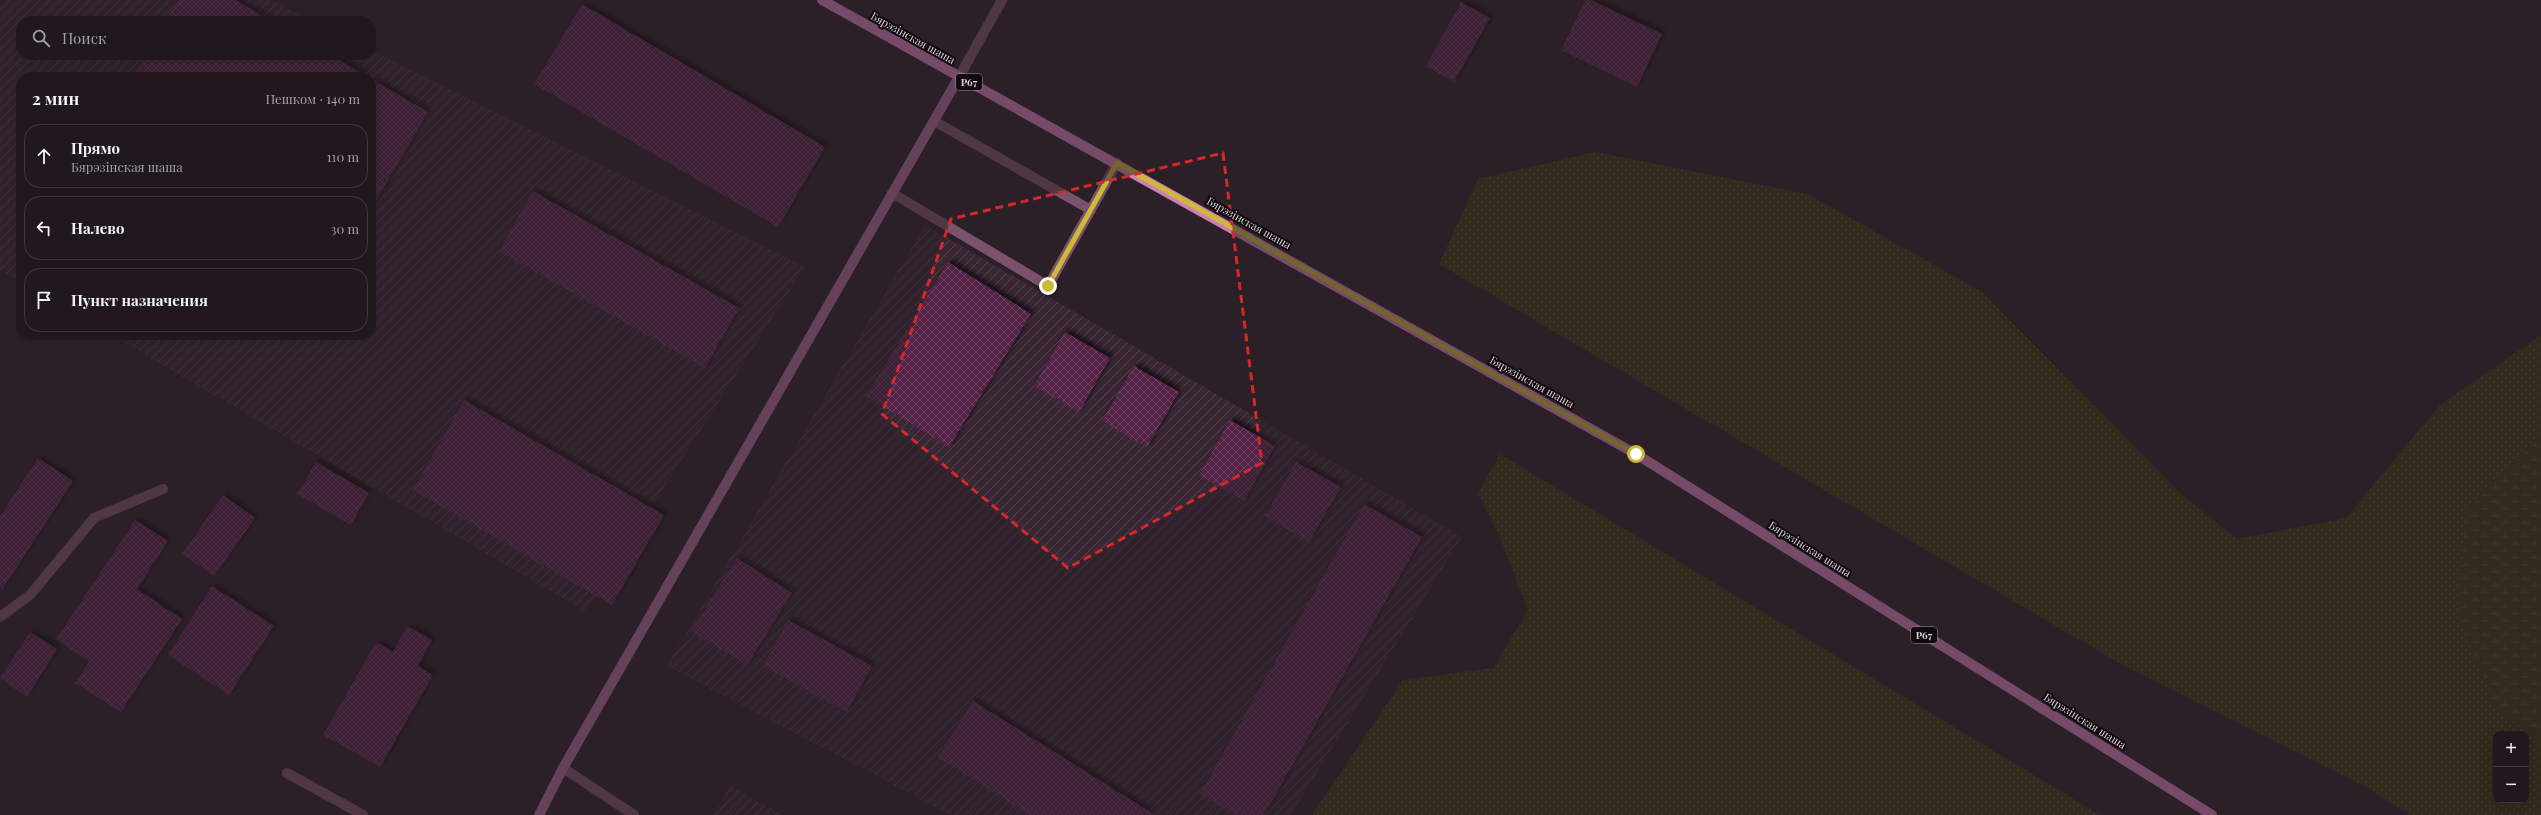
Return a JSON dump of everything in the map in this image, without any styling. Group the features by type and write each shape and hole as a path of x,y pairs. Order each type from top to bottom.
{"main road":[{"name":"Бярэзінская шаша","path":"822,0 1117,163 1636,454 2212,815"}],"street":[{"path":"539,815 563,768 1002,0"},
{"path":"934,121 1091,210"},
{"path":"892,194 1048,286 1117,163"},
{"path":"0,617 30,595 94,518 163,489"},
{"path":"563,768 634,815"},
{"path":"287,774 363,815"}],"highlighted area":[{"path":"1223,153 1262,463 1068,568 882,414 951,219"}],"shaded area":[{"path":"0,0 270,0 303,16 16,16 16,60 376,60 376,52 805,267 585,611 120,340 376,340 376,72 16,72 16,279 0,270"},
{"path":"925,225 1462,537 1291,815 951,815 667,666"},
{"path":"731,786 782,815 713,815"}],"green space":[{"path":"1595,152 1808,194 1982,292 2182,495 2237,539 2346,518 2440,405 2541,335 2541,815 2411,815 2362,785 2119,663 1439,264 1478,179"},
{"path":"2541,435 2541,742 2529,733 2529,731 2527,731 2495,707 2460,619 2464,513"},
{"path":"1500,454 2100,815 1312,815 1403,680 1493,668 1528,610 1500,538 1478,493"}],"building":[{"path":"178,0 235,0 262,16 169,16"},
{"path":"1585,0 1591,0 1662,34 1637,87 1561,50"},
{"path":"1461,2 1490,18 1454,82 1426,66"},
{"path":"582,4 825,147 778,227 534,84"},
{"path":"143,60 339,60 359,72 136,72"},
{"path":"376,82 428,112 376,200"},
{"path":"533,191 739,308 705,368 499,251"},
{"path":"948,262 1031,314 949,447 866,396"},
{"path":"1065,332 1110,358 1079,412 1034,386"},
{"path":"1134,366 1179,392 1147,447 1102,421"},
{"path":"464,400 664,515 612,605 413,490"},
{"path":"1230,420 1275,446 1244,501 1199,475"},
{"path":"38,458 73,481 2,590 0,588 0,516"},
{"path":"316,462 369,493 351,525 297,494"},
{"path":"1296,462 1341,487 1309,542 1265,516"},
{"path":"223,495 255,518 214,576 182,554"},
{"path":"1364,504 1422,537 1264,815 1236,815 1200,794"},
{"path":"135,520 168,541 137,589 182,619 121,712 75,683 89,662 56,639"},
{"path":"737,558 792,593 747,665 691,631"},
{"path":"212,586 274,626 229,695 168,655"},
{"path":"788,620 872,666 847,712 763,666"},
{"path":"407,626 432,640 418,666 433,675 380,767 323,735 376,642 393,652"},
{"path":"30,632 57,649 27,697 0,678"},
{"path":"973,701 1155,815 1030,815 938,757"}],"route":[{"path":"1048,286 1117,163 1636,454"}]}
